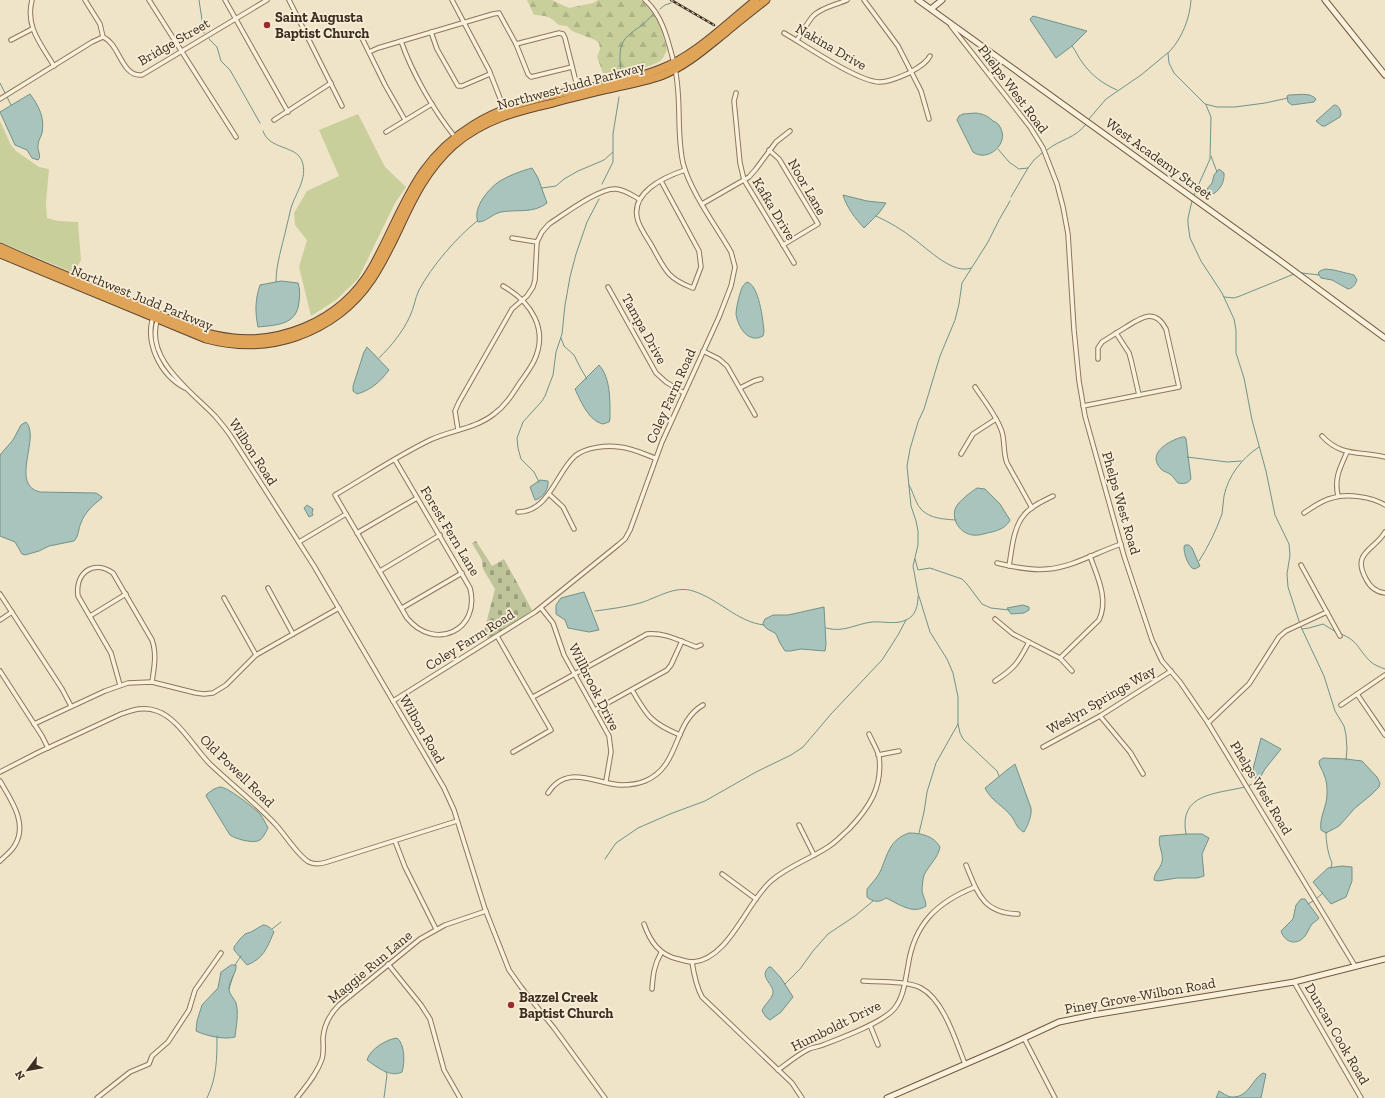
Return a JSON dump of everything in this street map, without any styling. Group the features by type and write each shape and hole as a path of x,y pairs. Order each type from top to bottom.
{"highway":[{"name":"Northwest Judd Parkway","path":"0,247 206,339 240,345 265,344 285,340 312,331 324,324 347,308 357,298 371,280 382,261 417,190 437,163 469,134 517,104 674,66 756,0"},
{"name":"Northwest Judd Parkway","path":"0,254 156,316 211,334 247,339 283,335 303,328 321,319 344,302 364,280 372,268 417,180 434,158 455,137 480,120 505,112 648,80 698,54 766,0"}],"street":[{"path":"32,0 29,18 32,29 54,66"},
{"path":"0,99 92,42 103,37 100,24 86,0"},
{"path":"149,0 236,136"},
{"path":"225,0 288,112"},
{"name":"Bridge Street","path":"103,37 110,41 127,68 131,72 139,75 146,73 267,0"},
{"path":"289,0 342,106"},
{"path":"452,0 490,74 505,112"},
{"name":"Coley Farm Road","path":"393,701 541,608 625,539 632,524 655,458 725,302 734,277 735,267 731,252 702,204 685,170 680,144 679,99 674,66 660,20 653,8 645,0"},
{"path":"797,40 812,17 824,9 848,0"},
{"path":"864,0 898,46 921,91 929,119"},
{"name":"West Academy Street","path":"918,0 1285,264 1385,338"},
{"path":"931,9 942,0"},
{"path":"1324,0 1385,76"},
{"path":"370,52 464,22 499,13 516,44 528,74 531,77 572,67"},
{"name":"Phelps West Road","path":"948,22 1030,127 1043,148 1057,184 1068,234 1072,314 1079,380 1087,427 1121,544 1152,640 1162,661 1171,671 1208,723 1355,966"},
{"path":"11,40 32,29"},
{"path":"359,32 385,85 405,120"},
{"path":"431,32 437,49 458,86 462,86 490,74"},
{"path":"516,44 558,33 563,34 578,90"},
{"name":"Nakina Drive","path":"784,33 867,80 880,82 888,81 927,62 930,56"},
{"path":"402,41 414,70 432,104 455,137"},
{"path":"274,120 331,83"},
{"name":"Kafka Drive","path":"736,93 734,102 740,163 744,180 794,263"},
{"path":"386,132 432,104"},
{"path":"702,204 744,180 756,169 776,142 790,131"},
{"name":"Noor Lane","path":"769,150 778,159 818,224 783,245"},
{"path":"661,181 699,251 701,267 693,288 677,281 665,269 639,222 637,211 639,199 648,189 661,181 685,170"},
{"path":"458,430 456,411 459,402 507,316 512,309 529,293 534,283 537,242 548,224 603,191 616,189 639,199"},
{"path":"512,238 537,242"},
{"path":"395,460 432,439 484,421 498,411 510,398 534,361 538,346 538,329 531,311 523,300 503,286"},
{"name":"Tampa Drive","path":"608,287 656,373 666,382 684,393"},
{"name":"Wilbon Road","path":"156,316 150,327 152,342 158,361 171,378 186,388 225,427 339,608 446,792 454,810 486,911 513,976 605,1098"},
{"path":"1083,406 1179,387 1166,329 1163,322 1157,318 1148,316 1141,318 1102,342 1098,348 1098,359"},
{"path":"1116,333 1129,353 1139,395"},
{"path":"703,351 724,364 740,388 755,415"},
{"path":"740,388 761,378"},
{"path":"975,388 996,419 1002,431 1004,456 1032,508"},
{"path":"961,454 973,434 996,419"},
{"path":"1322,436 1335,448 1347,452 1385,457"},
{"path":"518,512 527,512 540,504 549,494 572,459 585,451 601,447 621,447 655,458"},
{"path":"1338,496 1336,478 1347,452"},
{"name":"Forest Fern Lane","path":"395,460 470,588 472,604 467,619 457,629 444,634 438,635 427,633 416,628 411,623 335,496 395,460"},
{"path":"549,494 562,507 574,529"},
{"path":"1009,566 1017,526 1024,515 1032,508 1052,496"},
{"path":"1304,512 1338,496 1370,498 1385,505"},
{"path":"357,533 417,498"},
{"path":"298,542 346,514"},
{"path":"1385,532 1380,540 1365,552 1361,561 1361,566 1370,585 1378,592 1385,593"},
{"path":"380,571 440,535"},
{"path":"996,563 1031,569 1049,569 1065,566 1121,544"},
{"path":"1060,658 1099,620 1103,612 1101,588 1090,556"},
{"path":"1301,565 1340,636"},
{"path":"120,685 111,653 78,596 77,587 83,573 90,569 99,567 107,569 112,573 126,594 152,640 155,647 152,682"},
{"path":"402,608 462,573"},
{"path":"268,588 293,634"},
{"path":"0,594 62,689 71,706"},
{"path":"90,616 126,594"},
{"path":"224,598 256,655"},
{"path":"34,724 120,685 152,682 196,693 213,693 226,685 256,655 339,608"},
{"name":"Willbrook Drive","path":"541,608 552,623 564,655 609,736 611,752 606,781"},
{"path":"0,620 12,612"},
{"path":"1208,723 1249,684 1279,637 1286,631 1327,612"},
{"path":"995,619 1013,634 1060,658 1072,671"},
{"path":"533,697 647,634 663,634 696,647 701,645"},
{"path":"497,636 551,730 513,752"},
{"path":"595,710 667,670 672,665 682,641"},
{"path":"995,681 1011,670 1019,661 1029,642"},
{"name":"Weslyn Springs Way","path":"1043,746 1100,716 1171,671"},
{"path":"0,672 48,748"},
{"path":"1341,705 1385,676"},
{"path":"632,690 643,710 651,720 663,728 680,735"},
{"path":"1358,694 1385,735"},
{"path":"548,793 552,788 570,777 578,776 620,785 635,784 651,778 667,763 689,717 695,710 703,705"},
{"name":"Old Powell Road","path":"0,772 129,711 145,709 157,711 174,722 203,756 272,820 302,857 308,862 318,864 327,862 457,821"},
{"path":"1100,716 1130,752 1143,774"},
{"path":"644,924 649,936 662,953 674,959 692,962 714,953 722,946 763,889 776,877 829,847 842,836 870,805 879,775 878,755 869,734"},
{"path":"878,755 899,751"},
{"path":"0,781 17,814 20,827 15,845 0,861"},
{"path":"799,826 814,855"},
{"path":"395,841 405,867 436,929"},
{"path":"966,865 975,887 987,904 995,910 1018,914"},
{"path":"722,874 756,899"},
{"name":"Humboldt Drive","path":"778,1070 800,1054 810,1049 870,1025 888,1015 900,1000 905,984 910,950 929,915 939,906 960,893 975,887"},
{"name":"Maggie Run Lane","path":"297,1098 313,1077 319,1066 323,1052 324,1029 332,1012 388,964 436,929 486,911"},
{"path":"97,1098 130,1072 149,1064 152,1056 168,1042 188,1010 195,990 221,953"},
{"path":"652,989 652,975 656,963 662,953"},
{"name":"Piney Grove-Wilbon Road","path":"887,1098 1059,1022 1294,982 1385,959"},
{"path":"692,962 698,990 702,997 792,1083 802,1098"},
{"path":"388,964 422,1005 428,1015 444,1070 460,1098"},
{"path":"864,981 905,984 920,988 930,994 939,1006 965,1064"},
{"name":"Duncan Cook Road","path":"1294,982 1361,1098"},
{"path":"870,1025 878,1045"},
{"path":"1024,1038 1055,1098"}],"green space":[{"path":"527,0 552,0 569,8 593,3 598,0 641,0 652,9 658,17 667,50 662,59 652,65 636,70 606,75 603,73 597,57 600,49 599,43 572,31 567,26 559,25 548,17 534,15"},
{"path":"358,114 385,167 406,187 395,203 358,279 336,300 311,316 299,267 307,240 295,225 294,213 307,191 339,176 319,130"},
{"path":"0,121 11,145 16,151 39,167 49,169 46,203 47,218 58,221 78,222 81,260 74,273 0,242"},
{"path":"476,541 492,566 504,559 532,610 488,639 484,632 495,589 483,569 482,560 472,543"}],"water":[{"path":"1033,16 1087,31 1072,46 1056,58 1031,21 1030,19"},
{"path":"30,94 39,108 43,122 42,133 38,144 40,156 38,160 32,158 27,150 15,145 0,112"},
{"path":"1311,95 1316,99 1314,102 1292,105 1288,102 1287,96"},
{"path":"1334,105 1339,108 1341,113 1340,117 1325,126 1322,126 1316,121"},
{"path":"963,114 981,114 997,123 1000,126 1002,133 1000,145 996,150 985,155 979,155 973,152 957,120 959,116"},
{"path":"532,168 538,178 547,203 531,210 501,212 484,221 478,222 477,211 479,205 491,188 508,177"},
{"path":"1219,169 1224,173 1224,180 1219,189 1211,195 1207,189 1212,183 1214,175"},
{"path":"843,195 867,201 886,203 879,213 864,228 852,213"},
{"path":"1325,269 1354,275 1357,280 1354,286 1348,289 1332,280 1321,278 1318,273"},
{"path":"281,281 298,283 300,294 297,310 290,319 285,322 258,327 256,306 260,285"},
{"path":"747,282 755,289 761,311 764,331 763,336 758,338 748,336 741,329 736,314 737,304 743,285"},
{"path":"367,347 389,370 375,385 357,394 353,391 353,386"},
{"path":"599,365 603,370 608,383 610,398 610,419 609,422 603,424 598,422 590,415 575,389"},
{"path":"26,422 30,429 30,438 26,471 27,480 31,488 40,492 96,493 102,498 87,512 82,519 77,537 74,541 49,546 25,555 22,554 15,542 0,536 0,455 13,440 21,425"},
{"path":"1185,437 1186,439 1191,479 1187,483 1178,483 1169,473 1163,471 1157,463 1156,458 1161,448 1171,441"},
{"path":"540,480 548,481 548,487 543,495 535,500 530,487"},
{"path":"977,488 985,489 1000,504 1010,520 1005,526 992,532 975,535 964,532 958,526 954,517 956,507 963,499"},
{"path":"307,505 313,509 313,515 309,517 304,508"},
{"path":"1185,545 1189,545 1192,548 1200,566 1195,569 1190,566 1187,561 1184,550"},
{"path":"584,592 599,630 589,632 568,628 565,620 556,614 556,605 561,598"},
{"path":"1023,605 1029,607 1029,610 1024,613 1011,614 1007,608"},
{"path":"824,607 825,651 801,649 785,651 776,634 766,628 763,623 765,619 773,615 788,615"},
{"path":"1261,738 1281,749 1265,769 1258,781 1253,769"},
{"path":"1323,758 1362,761 1377,777 1380,783 1379,787 1355,808 1339,826 1326,833 1321,830 1322,816 1327,794 1326,780 1319,763 1319,761"},
{"path":"1015,764 1031,808 1031,814 1024,832 1018,828 1009,813 988,793 985,788"},
{"path":"220,787 235,794 260,814 268,828 260,840 247,841 230,835 206,796 214,789"},
{"path":"909,833 927,836 934,840 940,847 937,855 924,875 922,891 926,906 911,909 901,906 886,898 878,901 869,899 867,897 867,889 879,874 890,848 902,836"},
{"path":"1202,834 1209,838 1202,854 1204,876 1197,878 1154,880 1162,862 1159,843 1160,836"},
{"path":"1342,866 1352,867 1352,881 1346,897 1331,904 1313,882 1328,868"},
{"path":"1301,899 1305,899 1319,918 1312,924 1302,939 1292,942 1285,938 1281,931 1293,919 1296,905"},
{"path":"263,925 269,927 274,932 269,944 261,956 257,960 247,965 234,950 234,947 245,934"},
{"path":"231,965 236,965 229,989 237,1007 235,1037 216,1037 196,1031 197,1021 202,1005 218,988 221,972"},
{"path":"771,967 781,978 793,997 781,1012 770,1020 762,1011 773,994 772,988 765,976 766,970"},
{"path":"397,1038 402,1045 404,1054 402,1072 393,1074 388,1073 367,1060 375,1048 379,1045"},
{"path":"1263,1073 1266,1074 1261,1098 1216,1098 1219,1091 1231,1097 1242,1095"}],"waterway":[{"path":"199,0 204,33"},
{"path":"1089,119 1106,99 1141,75 1170,51 1185,27 1191,0"},
{"path":"660,9 671,3"},
{"path":"621,70 620,57 621,48 624,41 654,13"},
{"path":"209,39 217,47 221,61 230,70 260,123"},
{"path":"1072,46 1093,75 1117,90"},
{"path":"1168,53 1169,63 1174,73 1205,104 1217,107 1235,107 1288,98"},
{"path":"0,83 11,105"},
{"path":"602,184 613,162 613,134 619,97"},
{"path":"1194,195 1210,159 1211,117 1206,105"},
{"path":"1047,150 1077,133 1086,124"},
{"path":"263,131 266,137 276,145 289,149 299,156 302,161 304,173 301,185 291,208 277,269 276,282"},
{"path":"998,149 1009,162 1019,169 1028,168"},
{"path":"542,188 556,186 564,179 578,171 604,160 613,152"},
{"path":"1011,197 1028,168 1042,153"},
{"path":"1211,156 1217,172"},
{"path":"539,482 534,472 521,459 517,438 523,422 545,396 553,375 556,352 562,334 570,277 576,254 587,222 599,199"},
{"path":"999,776 997,771 963,739 960,733 958,724 958,697 953,673 947,659 930,632 918,593 913,566 918,545 918,531 911,506 907,466 910,449 918,422 924,409 940,356 955,320 962,283 988,242 1010,201"},
{"path":"1192,201 1188,218 1190,238 1201,261 1222,293 1234,319 1236,330 1236,353 1244,378 1252,420 1266,471 1275,515 1289,544 1290,555 1287,574 1288,587 1300,624"},
{"path":"876,216 905,232 949,265 956,268 971,268"},
{"path":"379,358 404,328 411,313 416,296 431,271 453,244 477,221"},
{"path":"1302,273 1319,275"},
{"path":"1224,297 1234,298 1294,274"},
{"path":"561,338 564,346 574,355 587,379"},
{"path":"1199,561 1212,539 1220,520 1224,496 1232,475 1247,456 1259,447"},
{"path":"1187,457 1227,462 1241,461"},
{"path":"909,485 920,508 928,515 956,520"},
{"path":"915,559 918,570 930,568 962,579 982,604 991,608 1009,610"},
{"path":"595,611 618,608 646,601 673,591 686,590 693,591 711,599 745,620 764,625"},
{"path":"826,628 844,629 872,622 894,623 902,621 909,618 914,613 918,603 918,596"},
{"path":"605,859 616,843 638,828 705,801 756,772 791,755 803,747 831,714 882,660 906,620"},
{"path":"1302,629 1323,624 1336,632"},
{"path":"1301,627 1324,676 1335,711 1344,726 1347,749 1346,760"},
{"path":"1341,634 1355,643 1372,663 1385,669"},
{"path":"919,833 927,792 936,763 958,724"},
{"path":"1248,786 1256,780"},
{"path":"1186,834 1185,820 1188,810 1194,803 1211,794 1245,787"},
{"path":"1326,832 1329,856 1332,863 1331,868"},
{"path":"1316,899 1323,893"},
{"path":"785,984 800,969 828,934 855,916 873,901"},
{"path":"1308,904 1313,901"},
{"path":"272,929 281,922"},
{"path":"235,965 241,956"},
{"path":"229,989 233,976"},
{"path":"207,1098 215,1075 217,1036"},
{"path":"384,1098 387,1075 386,1072"}],"railway":[{"path":"671,0 714,25"}],"place":[{"name":"Saint Augusta Baptist Church","path":"267,25"},
{"name":"Bazzel Creek Baptist Church","path":"511,1005"}]}
